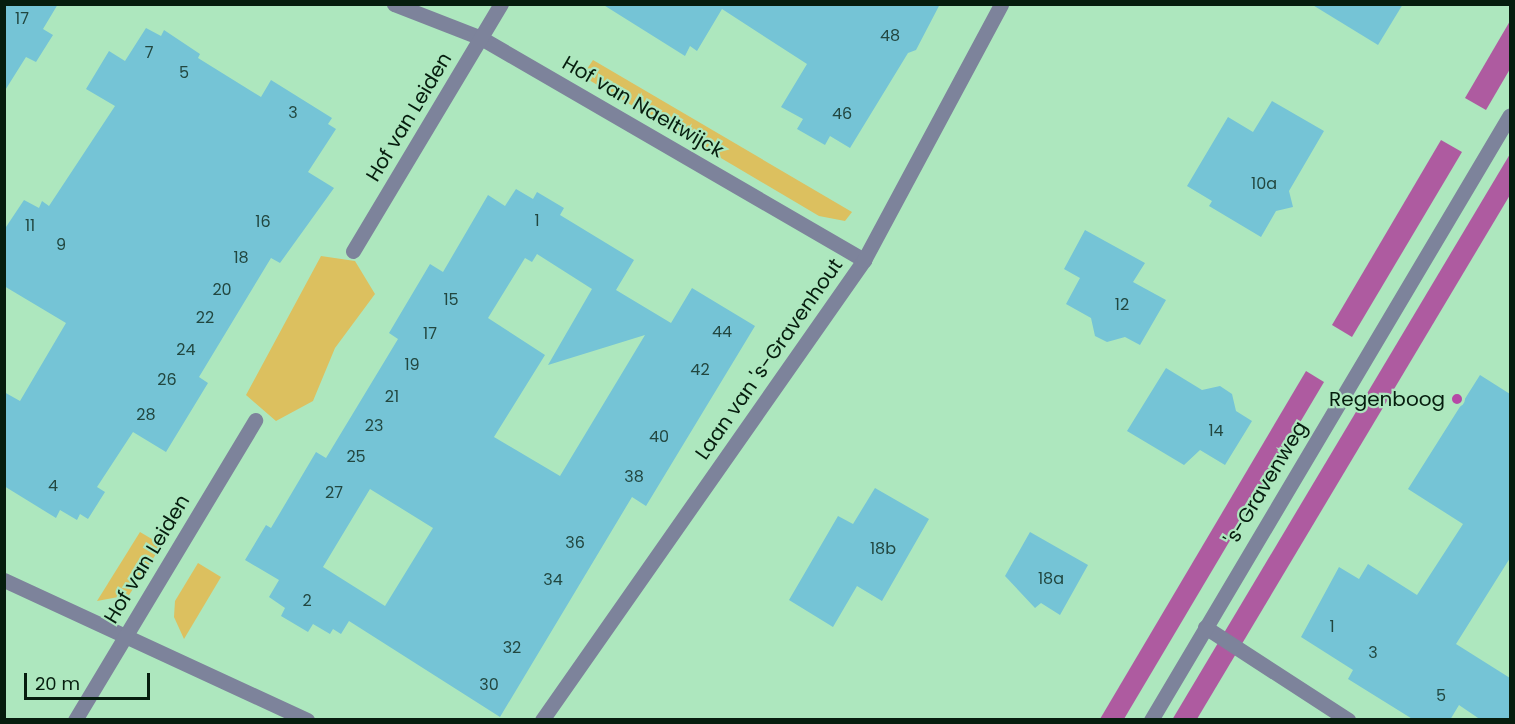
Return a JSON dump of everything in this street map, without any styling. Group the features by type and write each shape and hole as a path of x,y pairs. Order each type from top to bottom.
{"street":[{"name":"Hof van Naeltwijck","path":"394,4 481,38 864,260"},
{"name":"Hof van Leiden","path":"353,251 501,4"},
{"name":"Laan van 's-Gravenhout","path":"542,720 864,260 1001,4"},
{"name":"'s-Gravenweg","path":"1151,720 1210,631 1510,115"},
{"name":"Hof van Leiden","path":"75,720 255,420"},
{"path":"4,580 127,634 307,720"},
{"path":"1210,631 1348,720"}],"shaded area":[{"path":"1510,21 1510,69 1486,110 1465,98"},
{"path":"593,60 852,212 845,221 819,216 589,80 587,69"},
{"path":"1441,140 1462,152 1352,337 1332,325"},
{"path":"1510,154 1510,195 1197,719 1172,720"},
{"path":"321,256 355,261 375,294 335,348 313,401 276,421 246,395"},
{"path":"1306,371 1324,382 1124,719 1100,719"},
{"path":"140,532 162,545 129,595 97,601"},
{"path":"198,563 221,577 184,639 174,617 175,601"}],"building":[{"path":"4,4 58,4 43,29 53,35 36,62 26,57 4,92"},
{"path":"602,4 940,4 916,50 908,53 850,148 830,136 825,145 797,129 803,119 781,107 807,64 722,9 697,51 690,46 685,56"},
{"path":"1311,4 1403,4 1378,45"},
{"path":"146,28 161,36 164,30 200,54 198,58 261,97 271,80 332,118 328,124 336,129 308,172 334,188 280,263 271,258 199,377 208,383 166,452 133,432 97,487 105,492 88,519 80,514 77,520 60,510 56,518 4,486 4,392 20,401 66,323 4,286 4,230 24,200 39,208 42,201 49,206 115,106 86,89 109,51 125,61"},
{"path":"1272,101 1324,131 1289,191 1293,207 1276,211 1261,237 1209,206 1212,201 1187,186 1228,117 1253,132"},
{"path":"516,189 533,199 537,192 564,208 560,215 634,260 616,290 671,323 692,288 755,326 646,506 632,497 500,717 349,621 341,634 333,629 330,634 313,624 308,632 281,616 285,608 269,597 279,580 245,560 266,525 271,528 316,452 326,458 398,339 389,333 430,264 443,272 488,195 505,206","holes":["537,254 592,289 548,365 645,335 560,476 494,437 545,355 488,318 525,258 532,262","370,489 433,528 385,606 323,567"]},
{"path":"1085,230 1145,263 1133,282 1166,300 1140,345 1125,337 1107,342 1095,336 1091,318 1066,304 1080,278 1064,269"},
{"path":"1166,368 1202,390 1220,386 1232,394 1236,411 1252,421 1225,465 1200,450 1184,465 1127,431"},
{"path":"1480,375 1510,394 1510,558 1456,644 1510,678 1510,720 1481,720 1459,705 1450,720 1414,720 1348,679 1353,670 1301,637 1339,567 1359,579 1368,564 1417,595 1463,524 1408,489"},
{"path":"875,488 929,519 882,601 857,586 833,627 789,600 838,516 853,524"},
{"path":"1030,532 1088,565 1060,615 1041,603 1035,608 1005,576"}],"place":[{"name":"Regenboog","path":"1457,399"}]}
